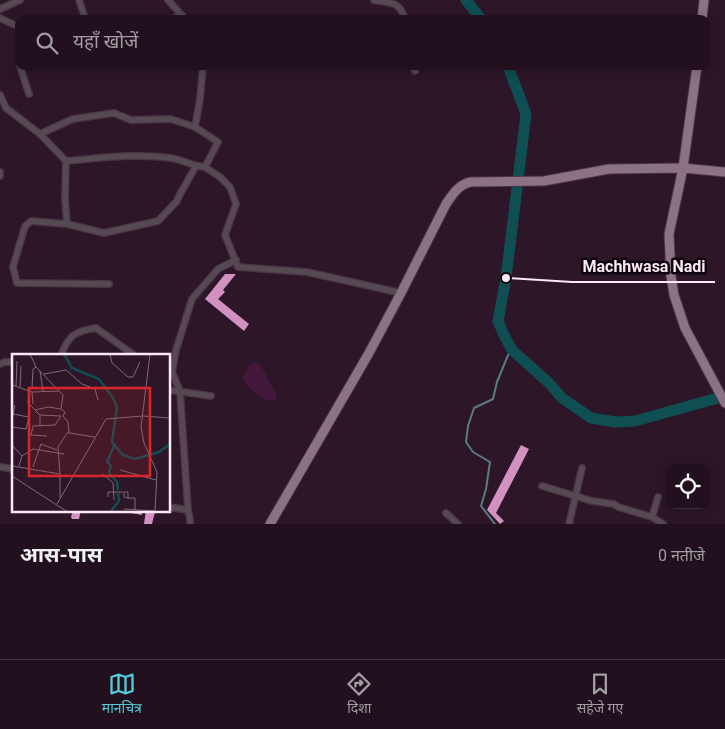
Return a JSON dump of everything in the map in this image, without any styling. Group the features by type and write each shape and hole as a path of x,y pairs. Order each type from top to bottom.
{"main road":[{"path":"702,15 704,0"},
{"path":"696,70 683,168 669,234 670,276 685,328 725,403"},
{"path":"270,524 365,362 446,204 454,193 466,183 544,181 608,169 683,168 725,172"}],"street":[{"path":"0,9 20,0"},
{"path":"79,0 85,15"},
{"path":"168,0 181,15"},
{"path":"374,0 399,6 404,15"},
{"path":"0,19 15,25"},
{"path":"21,70 29,94"},
{"path":"195,127 203,70"},
{"path":"0,95 6,108 40,134 66,161 65,199 67,224"},
{"path":"40,134 74,119 114,113 131,120 171,119 195,127 218,142 205,167"},
{"path":"66,161 129,155 173,158 205,167 230,186 236,204 225,235 238,267 307,272 401,294"},
{"path":"109,284 17,283 13,267 25,226 31,222 67,224 104,233 158,221 177,201 196,166"},
{"path":"190,524 180,391 170,372 192,299 218,269 236,260"},
{"path":"62,354 73,335 81,330 96,328 133,354"},
{"path":"170,390 211,396"},
{"path":"569,524 582,468"},
{"path":"542,486 592,501 614,504 618,507 652,517 663,524"},
{"path":"652,517 658,497"},
{"path":"170,507 188,510"},
{"path":"446,513 458,524"}],"shaded area":[{"path":"254,362 260,364 277,395 275,400 265,400 254,392 243,379 249,366"}],"building":[{"path":"225,274 236,274 223,290 225,292 218,299 249,324 244,331 205,299"},
{"path":"521,445 529,449 496,513 504,521 500,524 487,510"},
{"path":"72,512 81,512 79,519 72,519"},
{"path":"126,512 142,512 142,515"},
{"path":"146,512 155,512 152,524 144,524"}],"waterway":[{"path":"466,0 478,15"},
{"path":"510,70 526,114 506,278 498,321 512,350 549,383 562,398 591,418 616,422 635,421 725,396"},
{"path":"495,524 481,506 490,462 473,452 466,442 468,426 474,408 493,399 497,382 511,348"}],"place":[{"name":"Machhwasa Nadi","path":"506,278"}]}
